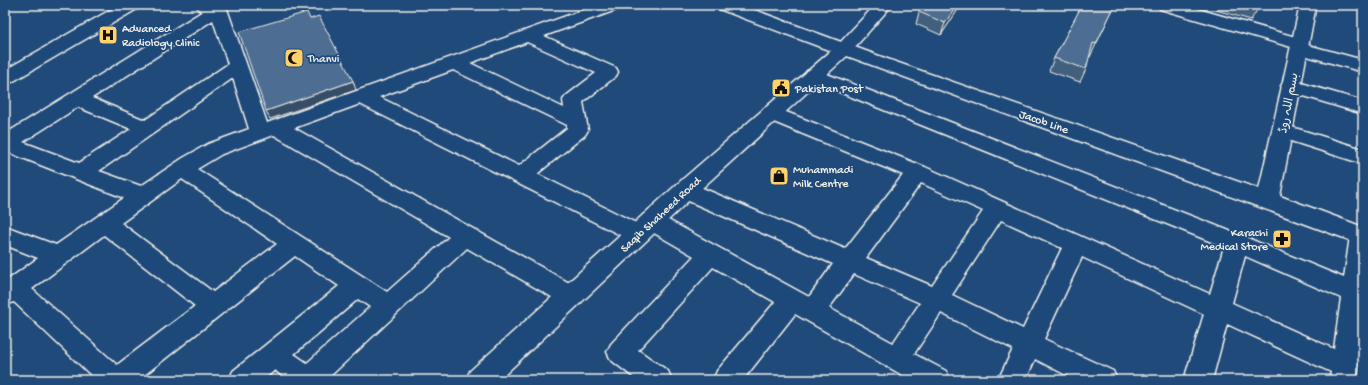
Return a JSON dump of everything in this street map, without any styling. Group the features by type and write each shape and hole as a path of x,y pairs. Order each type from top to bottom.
{"street":[{"path":"5,78 131,5"},
{"path":"115,380 10,292 104,223 215,149 613,5"},
{"name":"Jacob Line","path":"725,5 842,50 1268,200 1363,236"},
{"name":"Saqib Shaheed Road","path":"480,380 685,190 842,50 884,5"},
{"path":"1166,5 1363,66"},
{"name":"بسم اللہ روڈ","path":"1268,200 1308,5"},
{"path":"6,144 76,99 210,7 269,130 465,236 571,296"},
{"path":"521,176 578,130 573,100 609,72 528,36"},
{"path":"454,63 577,122"},
{"path":"82,172 238,66"},
{"path":"814,75 1237,243 1355,293"},
{"path":"1291,86 1363,108"},
{"path":"361,96 521,176 711,254 936,380"},
{"path":"76,99 147,128"},
{"path":"772,113 917,172 1219,308 1344,373 1363,236"},
{"path":"1282,131 1363,157"},
{"path":"6,144 144,196"},
{"path":"182,170 388,306"},
{"path":"727,380 802,305 850,261 917,172"},
{"path":"685,190 937,299 1104,380"},
{"path":"897,358 997,208"},
{"path":"104,223 214,307"},
{"path":"5,235 58,256"},
{"path":"274,354 308,380 465,236"},
{"path":"1198,380 1237,243"},
{"path":"118,380 294,244"},
{"path":"1012,380 1076,244"},
{"path":"658,380 620,352 711,254"},
{"path":"243,380 357,286"}],"building":[{"path":"924,5 957,5 945,23 919,12"},
{"path":"1082,5 1115,5 1096,44 1093,43 1086,69 1054,58"},
{"path":"307,12 310,19 319,16 353,81 266,111 239,32"}],"place":[{"name":"Advanced Radiology Clinic","path":"108,35"},
{"name":"Thanvi","path":"294,58"},
{"name":"Pakistan Post","path":"781,88"},
{"name":"Muhammadi Milk Centre","path":"779,176"},
{"name":"Karachi Medical Store","path":"1282,239"}]}
